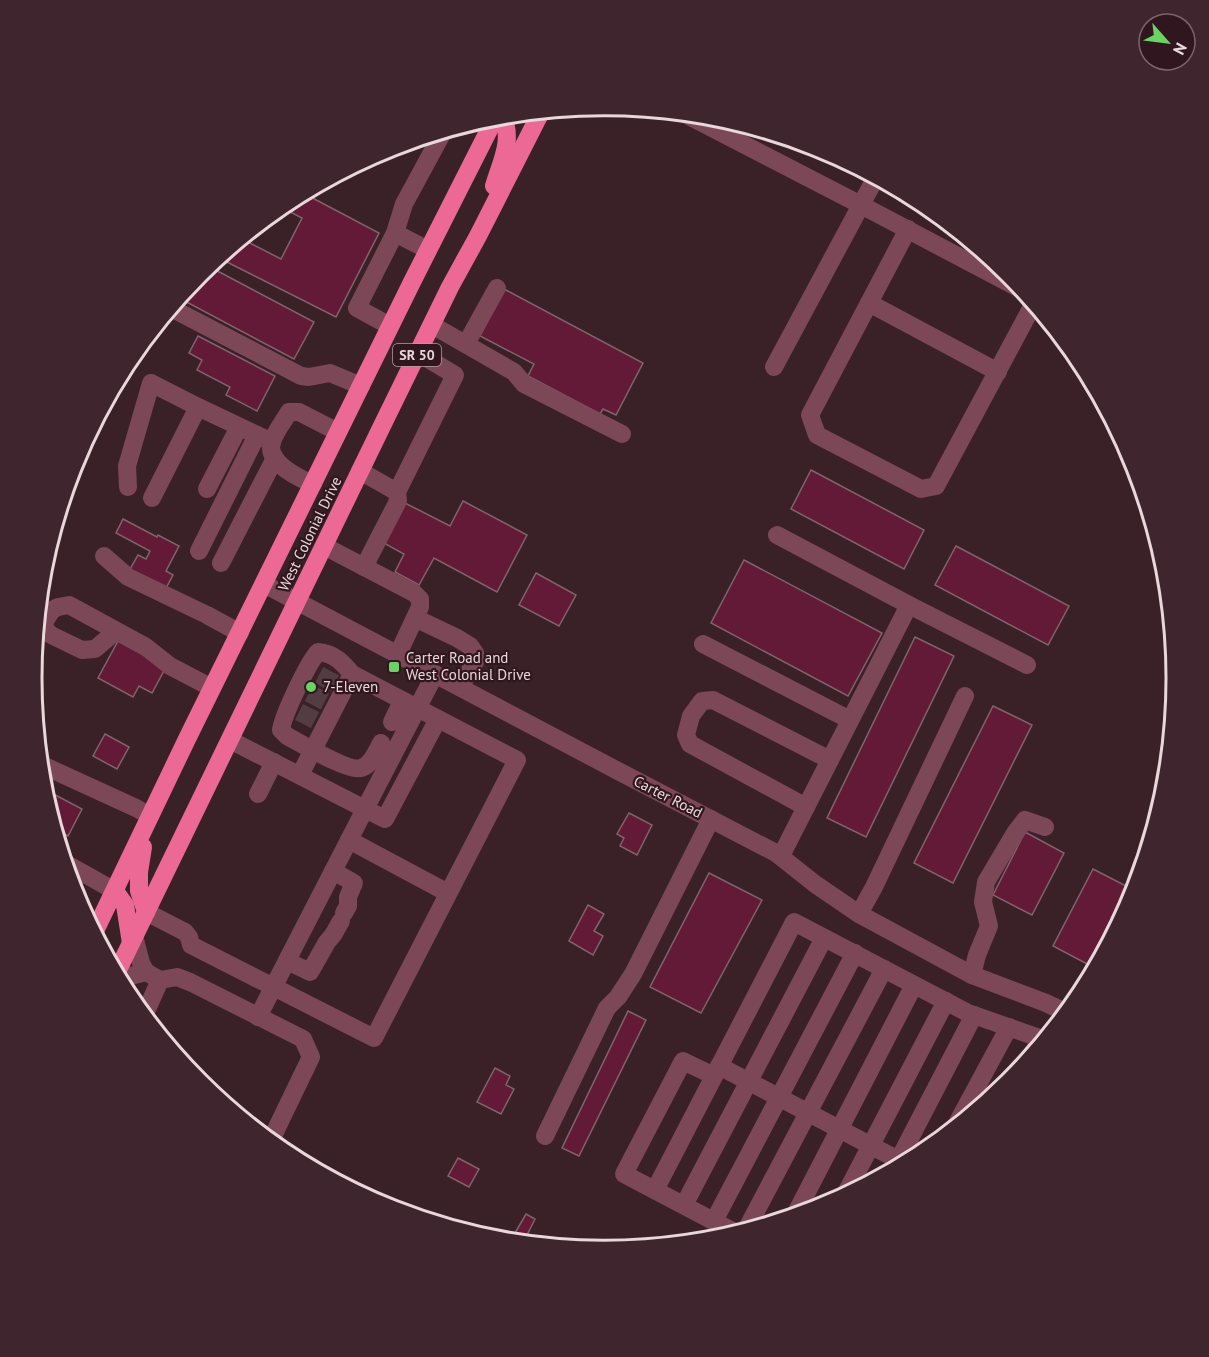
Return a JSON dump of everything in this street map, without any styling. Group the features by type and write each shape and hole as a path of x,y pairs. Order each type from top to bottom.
{"highway":[{"name":"West Colonial Drive","path":"120,965 450,287 537,120"},
{"path":"478,236 508,140 506,125"},
{"name":"West Colonial Drive","path":"99,924 390,326 490,128"},
{"path":"146,912 139,891 139,872 150,816"},
{"path":"115,891 125,905 132,939"}],"street":[{"path":"708,126 998,277"},
{"path":"390,326 357,308 395,233 404,204 438,142"},
{"path":"774,367 872,184"},
{"path":"908,230 810,415 817,435 921,489 936,486 1030,311"},
{"path":"395,233 428,250"},
{"path":"466,344 497,288"},
{"path":"869,303 998,372"},
{"path":"179,312 301,376 309,377 330,373 361,386"},
{"path":"432,325 514,372 524,384 622,434"},
{"path":"364,567 398,501 397,492 455,375 418,353"},
{"path":"128,487 127,466 151,382 239,427 268,445 285,469 296,477 313,484"},
{"path":"152,498 198,407"},
{"path":"199,551 289,412 298,412 338,432"},
{"path":"207,489 239,427"},
{"path":"221,563 268,445"},
{"path":"360,471 397,492"},
{"path":"777,535 1027,665"},
{"path":"324,546 414,593 420,599 420,607 398,654"},
{"path":"104,556 128,577 240,633"},
{"name":"Carter Road","path":"264,584 781,856 815,884 859,914 972,975 1059,1009"},
{"path":"781,856 909,605"},
{"path":"415,618 457,638 470,646 475,653 476,660 460,687"},
{"path":"116,631 146,647 170,666 212,688"},
{"path":"703,644 850,720"},
{"path":"300,775 313,750 321,723 344,682 342,662 325,652 318,652 312,658 313,672 294,709 282,722 281,730 287,736 313,750 354,769 368,764 381,743"},
{"path":"392,722 410,705 435,674"},
{"path":"146,912 185,932 191,945 374,1038 517,760 410,705 344,682"},
{"path":"859,914 966,696"},
{"path":"806,807 690,744 686,735 691,717 702,701 713,700 830,760"},
{"path":"258,1017 365,809 410,705"},
{"path":"230,740 385,819 438,719"},
{"path":"258,794 274,762"},
{"path":"50,768 150,816"},
{"path":"545,1136 607,1008 618,997 633,974 711,819"},
{"path":"972,975 977,955 989,926 983,902 986,882 1024,820 1046,827"},
{"path":"349,840 448,893"},
{"path":"76,869 115,891"},
{"path":"287,961 310,972 333,935 354,883 333,871"},
{"path":"327,942 324,932 339,901 344,910"},
{"path":"655,1190 794,922 974,1015 1037,1037"},
{"path":"684,1205 825,938"},
{"path":"132,939 141,963 153,976"},
{"path":"714,1221 855,954"},
{"path":"750,1222 884,969"},
{"path":"147,1005 153,976"},
{"path":"129,978 177,977 303,1039 311,1057 274,1133"},
{"path":"800,1205 914,985"},
{"path":"851,1184 946,1001"},
{"path":"906,1153 974,1015"},
{"path":"964,1110 1009,1027"},
{"path":"726,1227 624,1173 682,1061 749,1082 871,1146 894,1161"}],"building":[{"path":"312,198 379,233 336,317 227,262 249,243 281,259 302,218 291,212"},
{"path":"218,271 314,322 294,359 187,302"},
{"path":"504,289 643,363 616,415 603,409 600,414 528,376 534,364 480,336"},
{"path":"198,336 275,376 257,411 226,395 230,387 197,370 202,360 189,353"},
{"path":"811,470 924,530 904,569 791,509"},
{"path":"463,501 527,535 497,592 434,558 419,585 395,572 404,554 382,542 403,502 450,526"},
{"path":"123,519 179,546 166,571 173,575 165,590 129,571 138,555 146,559 150,551 116,533"},
{"path":"956,546 1069,606 1048,645 935,585"},
{"path":"744,560 882,633 848,696 711,623"},
{"path":"536,573 576,595 559,626 519,605"},
{"path":"915,637 954,656 866,837 827,818"},
{"path":"118,641 166,667 152,693 139,686 133,697 98,678"},
{"path":"993,706 1032,725 953,883 914,863"},
{"path":"105,734 129,747 117,769 93,756"},
{"path":"54,795 82,809 68,836 64,834"},
{"path":"629,813 652,825 637,855 620,846 624,838 617,834"},
{"path":"1025,832 1064,853 1032,915 993,895"},
{"path":"1093,869 1127,886 1089,965 1053,946"},
{"path":"709,873 762,900 701,1013 650,987"},
{"path":"588,905 604,914 594,931 603,936 593,955 569,941"},
{"path":"628,1011 646,1020 579,1156 562,1148"},
{"path":"495,1068 510,1076 506,1085 514,1089 501,1114 477,1102"},
{"path":"458,1158 479,1169 469,1187 448,1176"},
{"path":"526,1214 535,1219 527,1235 515,1233"}],"tunnel":[{"path":"319,675 336,684"},
{"path":"309,693 326,702"},
{"path":"299,712 317,721"}],"place":[{"name":"Carter Road and West Colonial Drive","path":"394,667"},
{"name":"7-Eleven","path":"311,687"}]}
